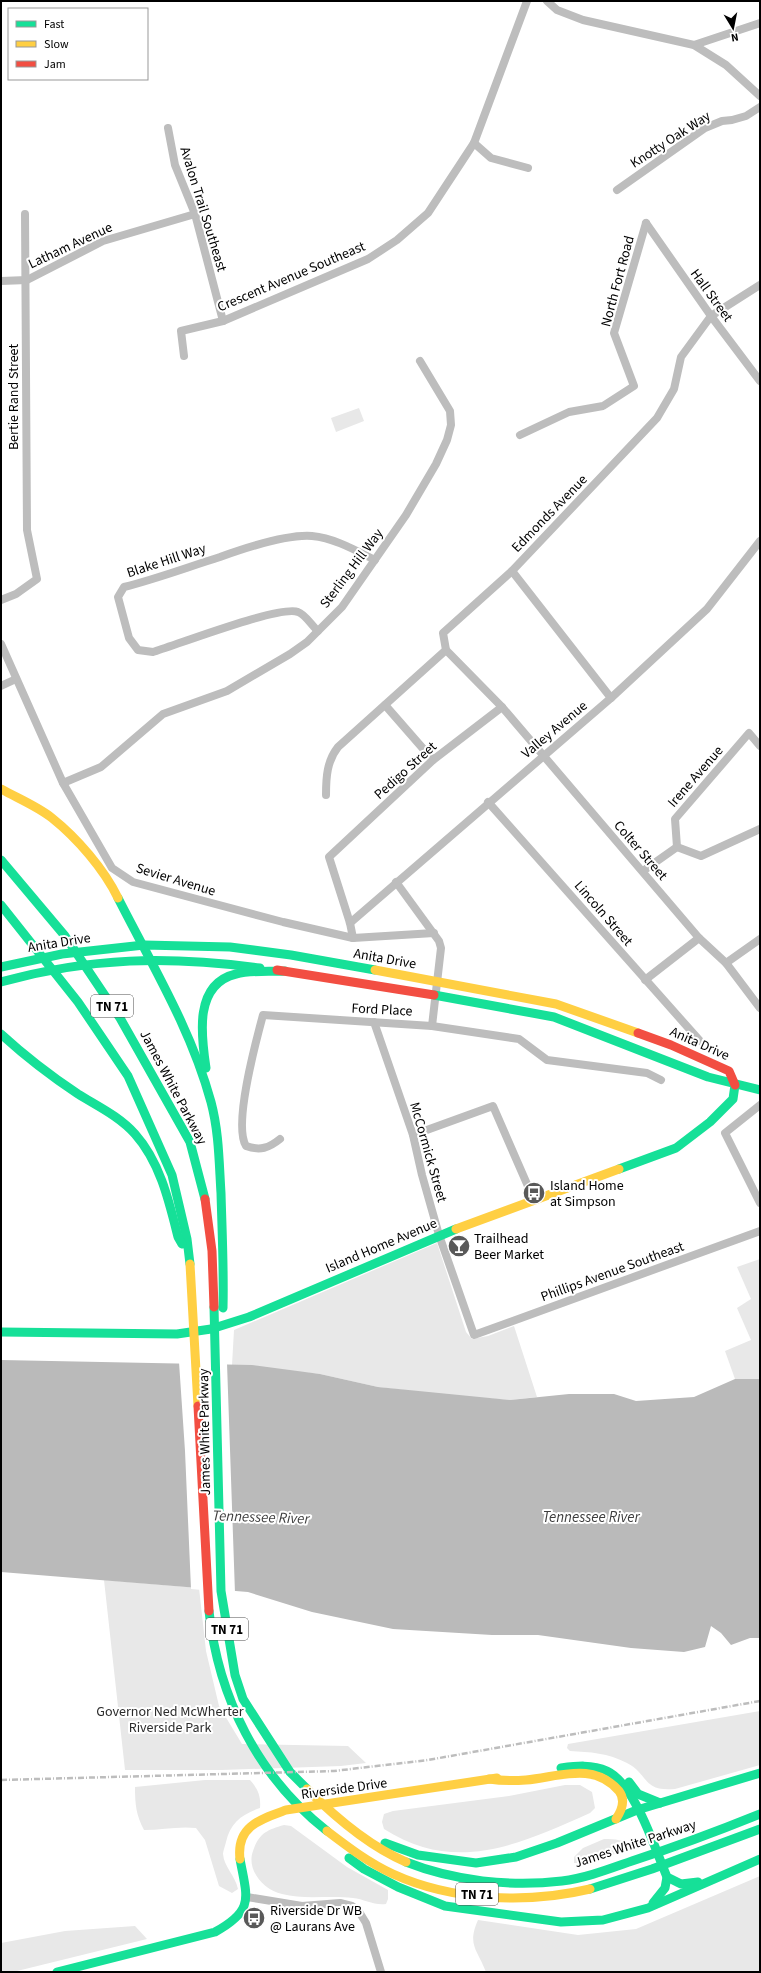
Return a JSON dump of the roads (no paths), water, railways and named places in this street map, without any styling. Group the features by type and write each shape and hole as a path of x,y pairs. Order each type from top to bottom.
{"main road":[{"path":"1,789 51,817 79,843 114,887 144,945 149,959 169,994 188,1037 211,1102"},
{"name":"James White Parkway","path":"1,860 65,936 120,1018 190,1142 198,1167 206,1201 212,1251 217,1374 221,1591 235,1675 243,1700 290,1772 328,1810 390,1855 422,1868 470,1879 506,1883 562,1881 623,1865 692,1841 760,1814"},
{"name":"James White Parkway","path":"1,905 78,1002 128,1076 172,1175 183,1216 190,1259 207,1588 215,1651 229,1703 248,1741 279,1786 313,1820 335,1838 367,1860 400,1876 428,1885 475,1894 513,1897 546,1896 582,1891 629,1877 760,1829"},
{"name":"Anita Drive","path":"1,967 62,954 144,945 230,948 292,955 564,1006 671,1045 729,1071 735,1085"},
{"name":"Anita Drive","path":"1,982 22,975 72,965 115,960 149,959 228,963 436,995 554,1018 708,1077 735,1085"},
{"path":"217,1374 222,1331 224,1267 218,1135 211,1102 202,1042 201,1022 206,999 217,983 234,974 285,971"},
{"path":"1,1034 61,1082 124,1123 148,1153 160,1179 178,1237 190,1259"},
{"path":"735,1085 760,1090"},
{"name":"Island Home Avenue","path":"1,1332 177,1334 211,1329 249,1317 439,1235 676,1148 705,1126 733,1099 735,1085"},
{"name":"Riverside Drive","path":"247,1897 239,1862 240,1846 248,1830 260,1820 286,1810 580,1766 598,1768 612,1775 626,1789 667,1876"},
{"path":"489,1779 514,1781 570,1773 587,1773 597,1775 612,1783 622,1796 624,1806 616,1819"},
{"path":"362,1835 418,1855 476,1863 516,1857 557,1843 637,1810 760,1773"},
{"path":"612,1775 628,1781 636,1792 643,1798 660,1803"},
{"path":"717,1831 760,1810"},
{"path":"335,1838 350,1859 364,1869 398,1887 445,1906 561,1922 603,1920 648,1908 710,1879 760,1859"},
{"path":"648,1908 665,1888 667,1876 676,1883 686,1885 710,1879"},
{"path":"57,1972 215,1932 229,1925 241,1913 247,1897"}],"street":[{"name":"Crescent Avenue Southeast","path":"184,356 181,331 223,321 368,259 397,240 428,213 474,144 527,1"},
{"path":"547,1 557,10 584,20 694,45 726,65 760,96"},
{"path":"694,45 760,23"},
{"name":"Knotty Oak Way","path":"617,190 705,128 722,121 746,116 760,107"},
{"name":"Avalon Trail Southeast","path":"168,128 175,165 195,214 223,321"},
{"path":"474,144 491,158 528,168"},
{"name":"Bertie Rand Street","path":"1,600 16,594 38,579 27,530 25,214"},
{"name":"Latham Avenue","path":"1,281 26,280 103,241 195,214"},
{"name":"Hall Street","path":"646,223 711,316 760,381"},
{"name":"North Fort Road","path":"520,435 570,412 603,406 634,386 614,333 646,223"},
{"path":"711,316 760,285"},
{"name":"Edmonds Avenue","path":"446,650 443,633 512,571 657,418 674,389 681,357 711,316"},
{"name":"Sterling Hill Way","path":"63,783 101,767 143,729 163,714 227,691 290,654 307,642 342,607 406,515 436,464 447,440 451,425 450,411 420,361"},
{"name":"Blake Hill Way","path":"318,631 299,612 291,611 270,614 153,652 138,650 129,638 118,597 124,587 150,580 256,544 284,539 312,536 340,543 374,560"},
{"name":"Valley Avenue","path":"350,922 611,698 707,609 760,541"},
{"path":"512,571 611,698"},
{"name":"Sevier Avenue","path":"1,644 63,783 112,868 133,882 276,920 353,938 434,933"},
{"path":"326,795 326,778 331,756 338,747 446,650"},
{"name":"Colter Street","path":"446,650 502,707 542,756 699,938 726,963 760,1008"},
{"path":"1,686 16,679"},
{"path":"385,705 433,760"},
{"name":"Pedigo Street","path":"350,922 329,858 433,760 502,707"},
{"name":"Irene Avenue","path":"677,847 675,819 749,733 760,746"},
{"name":"Lincoln Street","path":"488,802 700,1041"},
{"path":"642,871 677,847 701,856 760,829"},
{"path":"396,882 434,933 440,948 432,1026"},
{"path":"350,922 353,938"},
{"path":"645,980 699,938"},
{"path":"726,963 760,939"},
{"name":"Ford Place","path":"280,1139 270,1147 253,1148 246,1146 243,1142 241,1132 250,1065 263,1015 432,1026 519,1039 547,1060 646,1073 661,1080"},
{"name":"McCormick Street","path":"374,1022 413,1135 422,1175 439,1235 474,1335"},
{"path":"413,1135 493,1106 534,1200"},
{"path":"760,1106 725,1133 760,1203"},
{"name":"Phillips Avenue Southeast","path":"474,1335 760,1231"},
{"path":"247,1897 302,1906 340,1903 352,1906 358,1910 366,1923 381,1972"}],"water":[{"name":"Tennessee River","path":"1,1360 252,1365 320,1374 378,1387 510,1400 569,1394 614,1394 636,1401 694,1397 735,1379 760,1379 760,1638 750,1638 731,1645 721,1633 711,1626 705,1647 684,1652 631,1648 538,1635 492,1635 393,1629 312,1612 248,1592 1,1572"}],"railway":[{"path":"1,1780 334,1771 428,1760 760,1701"}],"place":[{"name":"Island Home at Simpson","path":"534,1193"},
{"name":"Trailhead Beer Market","path":"459,1246"},
{"name":"Riverside Dr WB @ Laurans Ave","path":"254,1918"}],"park label":[{"name":"Governor Ned McWherter Riverside Park","path":"170,1720"}]}
